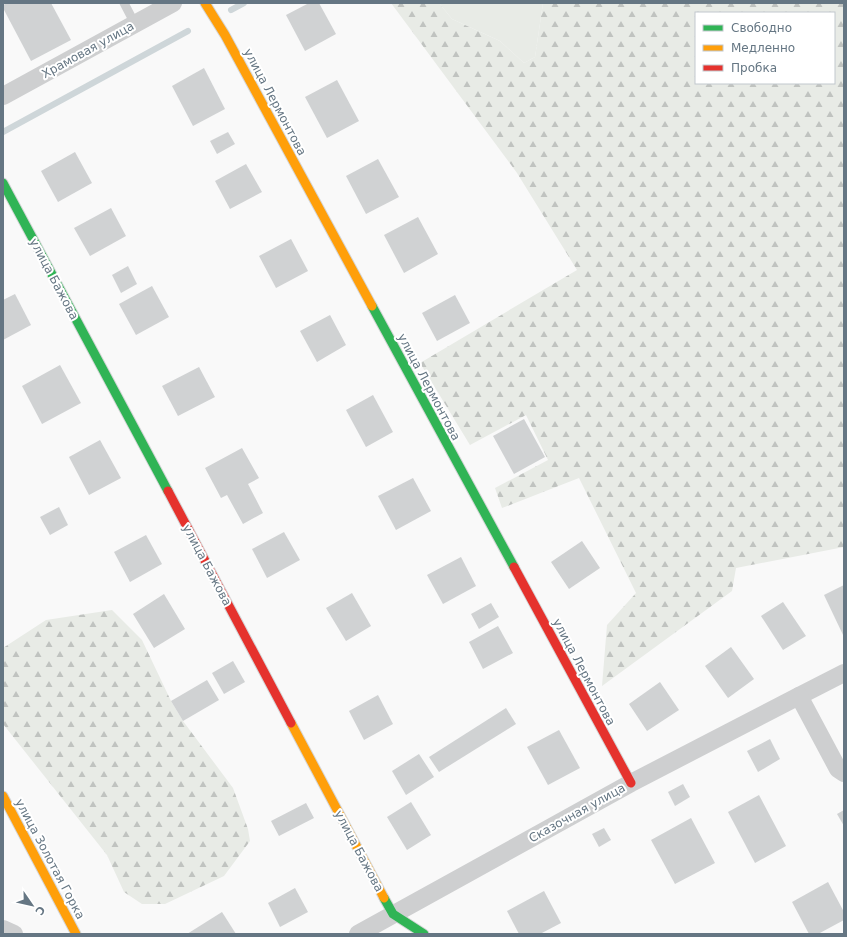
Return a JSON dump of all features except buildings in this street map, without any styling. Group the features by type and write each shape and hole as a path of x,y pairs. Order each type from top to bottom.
{"street":[{"name":"Храмовая улица","path":"3,96 172,3"},
{"name":"улица Лермонтова","path":"205,3 225,35 631,783"},
{"name":"улица Бажова","path":"3,183 393,914 424,934"},
{"name":"Сказочная улица","path":"358,934 631,783 844,672"},
{"path":"799,696 838,769 844,773"},
{"name":"улица Золотая Горка","path":"3,796 76,934"},
{"path":"3,929 14,934"}],"lane":[{"path":"124,3 135,24"}],"green space":[{"path":"391,3 439,3 452,19 500,41 524,63 535,57 543,3 844,3 844,547 736,568 732,591 602,686 607,625 636,593 579,478 502,508 495,488 548,460 526,415 470,445 420,363 577,270 517,173"},
{"path":"439,3 543,3 535,57 524,63 500,41 452,19"},
{"path":"112,610 142,640 171,701 183,721 233,788 248,829 250,841 224,876 165,904 142,904 124,892 107,855 3,724 3,648 46,620"}],"waterway":[{"path":"231,10 244,3"},
{"path":"3,132 188,31"}],"traffic: fast":[{"path":"3,183 168,491"},
{"path":"372,306 514,567"},
{"path":"384,898 393,914 424,934"}],"traffic: slow":[{"path":"205,3 225,35 372,306"},
{"path":"291,723 384,898"},
{"path":"3,796 76,934"}],"traffic: jam":[{"path":"168,491 291,723"},
{"path":"514,567 631,783"}]}
